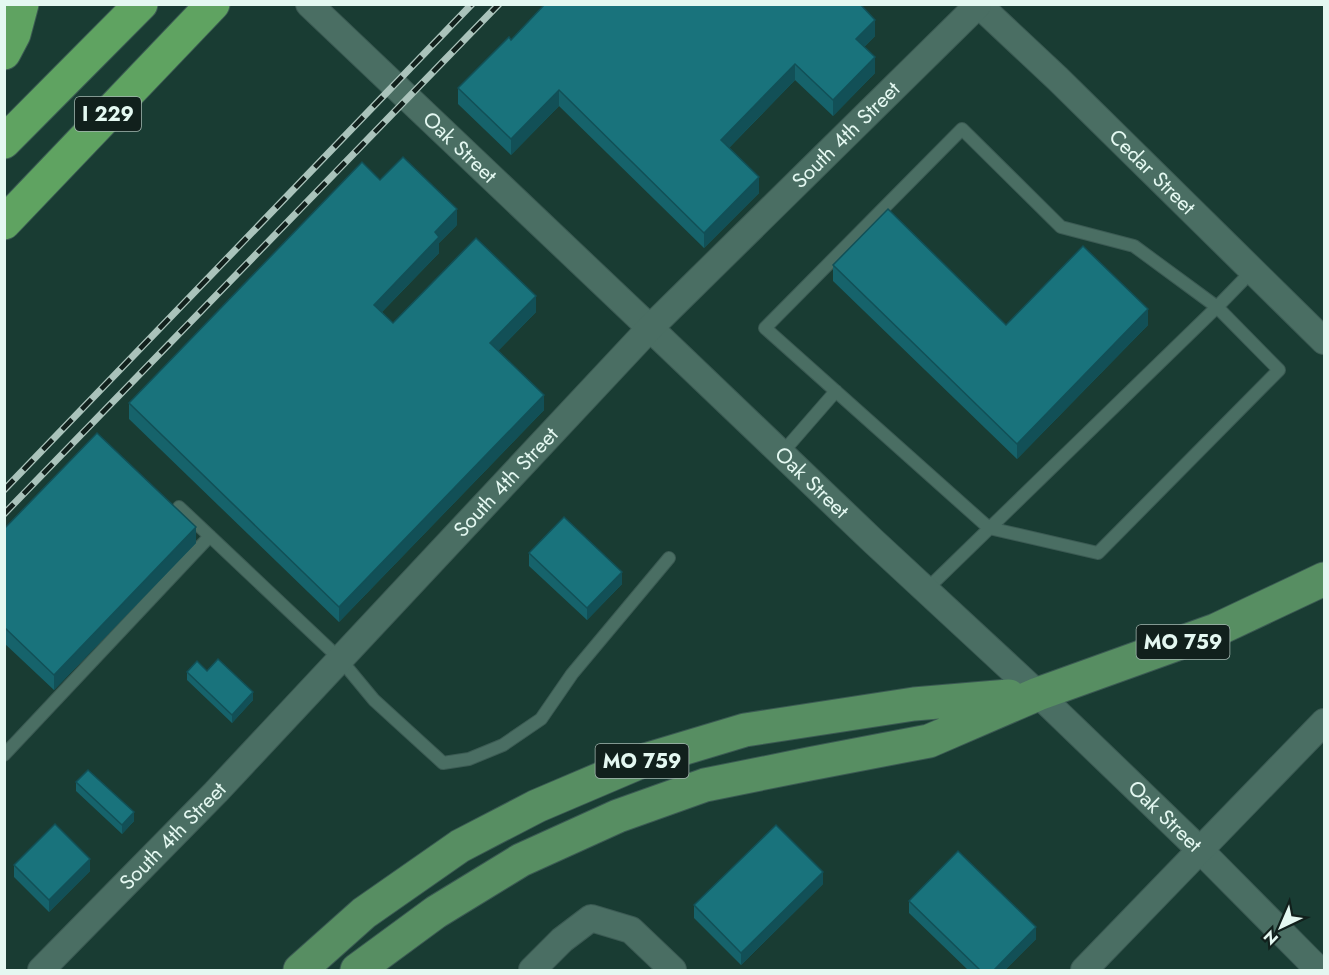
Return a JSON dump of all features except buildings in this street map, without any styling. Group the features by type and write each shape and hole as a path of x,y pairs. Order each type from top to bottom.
{"highway":[{"path":"4,53 14,34 22,4"},
{"name":"I 229","path":"4,142 141,4"},
{"name":"I 229","path":"4,223 212,5"}],"main road":[{"name":"MO 759","path":"357,970 436,912 521,860 618,816 705,785 929,741 1038,694 1216,630 1324,579"},
{"name":"MO 759","path":"300,970 364,914 460,846 537,806 645,760 745,730 914,704 1038,694"}],"street":[{"name":"Oak Street","path":"309,4 1038,694 1200,850 1313,964"},
{"name":"South 4th Street","path":"41,970 216,792 650,328 978,5"},
{"name":"Cedar Street","path":"978,5 1058,79 1324,341"},
{"path":"1084,970 1324,723"},
{"path":"538,965 562,940 591,918 631,930 673,970"}],"lane":[{"path":"962,129 1061,227 1134,246 1217,307 1279,370 1098,553 989,528 836,391 765,328 962,129"},
{"path":"926,590 1252,271"},
{"path":"782,453 836,391"},
{"path":"180,507 340,659 374,700 443,764 468,759 503,745 541,719 572,674 669,558"},
{"path":"4,755 210,536"}],"railway":[{"path":"4,490 472,4"},
{"path":"4,514 499,4"}]}
